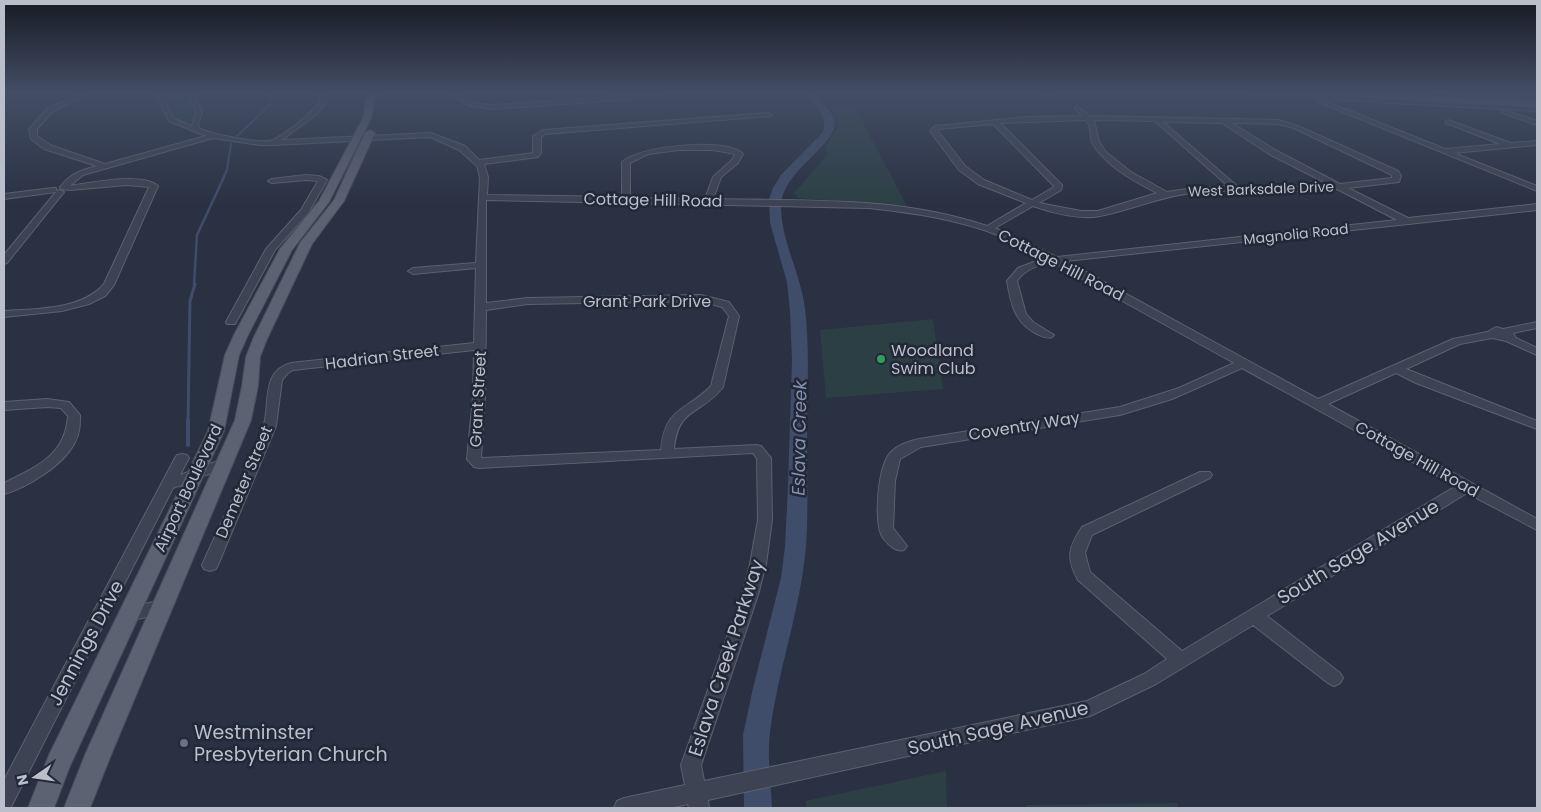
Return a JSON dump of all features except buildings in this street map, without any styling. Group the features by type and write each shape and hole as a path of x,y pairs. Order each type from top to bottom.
{"main road":[{"name":"Airport Boulevard","path":"78,808 98,755 243,420 250,386 253,357 260,339 306,243 319,211 362,140 364,131"},
{"name":"Airport Boulevard","path":"41,808 58,764 129,614 189,467 218,422 231,362 241,335 286,249 319,211"}],"street":[{"path":"33,131 34,137 47,147 105,166"},
{"path":"199,131 213,136 282,145 419,137 441,138 462,148 478,162 525,158 535,155 538,153 537,136 543,132 557,131"},
{"path":"290,131 269,148 338,146"},
{"name":"West Barksdale Drive","path":"934,131 962,168 991,187 1033,203 1058,210 1091,215 1107,212 1164,194 1235,188 1313,189 1396,180 1396,174 1303,131"},
{"path":"988,228 1055,191 1058,185 1004,131"},
{"path":"1094,131 1094,138 1098,145 1109,157 1131,176 1164,194"},
{"path":"1170,131 1235,188"},
{"path":"1239,131 1272,152 1406,221"},
{"path":"1395,131 1537,189"},
{"path":"1471,131 1511,146"},
{"path":"4,261 72,178 105,166 213,136"},
{"path":"1445,152 1537,143"},
{"path":"625,200 627,194 626,162 630,158 654,151 724,148 739,154 737,160 718,175 709,200"},
{"name":"Grant Street","path":"478,162 483,170 482,264 474,459 480,464 756,449"},
{"path":"231,322 271,249 319,211 323,180 320,178 272,181"},
{"path":"4,196 62,189 142,183 149,183 154,186 109,285 96,298 64,306 4,314"},
{"name":"Cottage Hill Road","path":"482,194 501,197 855,204 910,209 988,228 1054,259 1537,525"},
{"name":"Magnolia Road","path":"1048,335 1029,327 1019,315 1012,281 1016,273 1023,268 1054,259 1537,207"},
{"path":"413,271 482,264"},
{"name":"Grant Park Drive","path":"481,307 528,301 701,298 726,305 734,316 717,387 710,395 683,412 676,420 671,429 667,453"},
{"path":"1318,404 1457,341 1502,335 1537,325"},
{"path":"1502,335 1537,352"},
{"name":"Hadrian Street","path":"284,370 291,367 480,346"},
{"name":"Coventry Way","path":"899,546 886,529 888,487 891,464 895,456 904,449 919,443 1147,405 1187,390 1243,363"},
{"path":"1395,368 1420,380 1537,425"},
{"name":"Demeter Street","path":"210,565 270,426 276,379 284,370"},
{"path":"4,406 47,402 65,405 74,414 75,424 70,441 59,458 39,471 4,489"},
{"name":"Eslava Creek Parkway","path":"697,801 691,765 750,594 758,564 765,520 764,458 756,449"},
{"path":"189,467 226,462"},
{"name":"Jennings Drive","path":"4,800 88,637 116,589 168,485 189,467"},
{"path":"1180,660 1084,576 1077,562 1077,551 1086,531 1205,475"},
{"name":"South Sage Avenue","path":"624,808 697,801 733,785 1090,708 1150,679 1467,486"},
{"path":"129,614 162,607"},
{"path":"1254,616 1334,678"}],"green space":[{"path":"836,131 867,131 907,206 798,198 794,193 828,154 825,146"},
{"name":"Woodland Swim Club","path":"933,319 943,389 826,398 820,330"},
{"path":"946,771 947,808 807,808 805,801"},
{"path":"1177,803 1178,808 1027,808 1026,805"}],"waterway":[{"path":"237,136 242,131"},
{"name":"Eslava Creek","path":"758,808 757,735 761,706 794,568 798,486 800,360 798,311 794,282 776,223 775,199 778,188 785,178 814,149 828,131"},
{"path":"223,178 227,170 231,144"},
{"path":"194,285 197,235 224,177"},
{"path":"188,421 190,301 195,284"},
{"path":"188,421 188,445"}],"place":[{"name":"Woodland Swim Club","path":"881,359"},
{"name":"Westminster Presbyterian Church","path":"184,743"}]}
